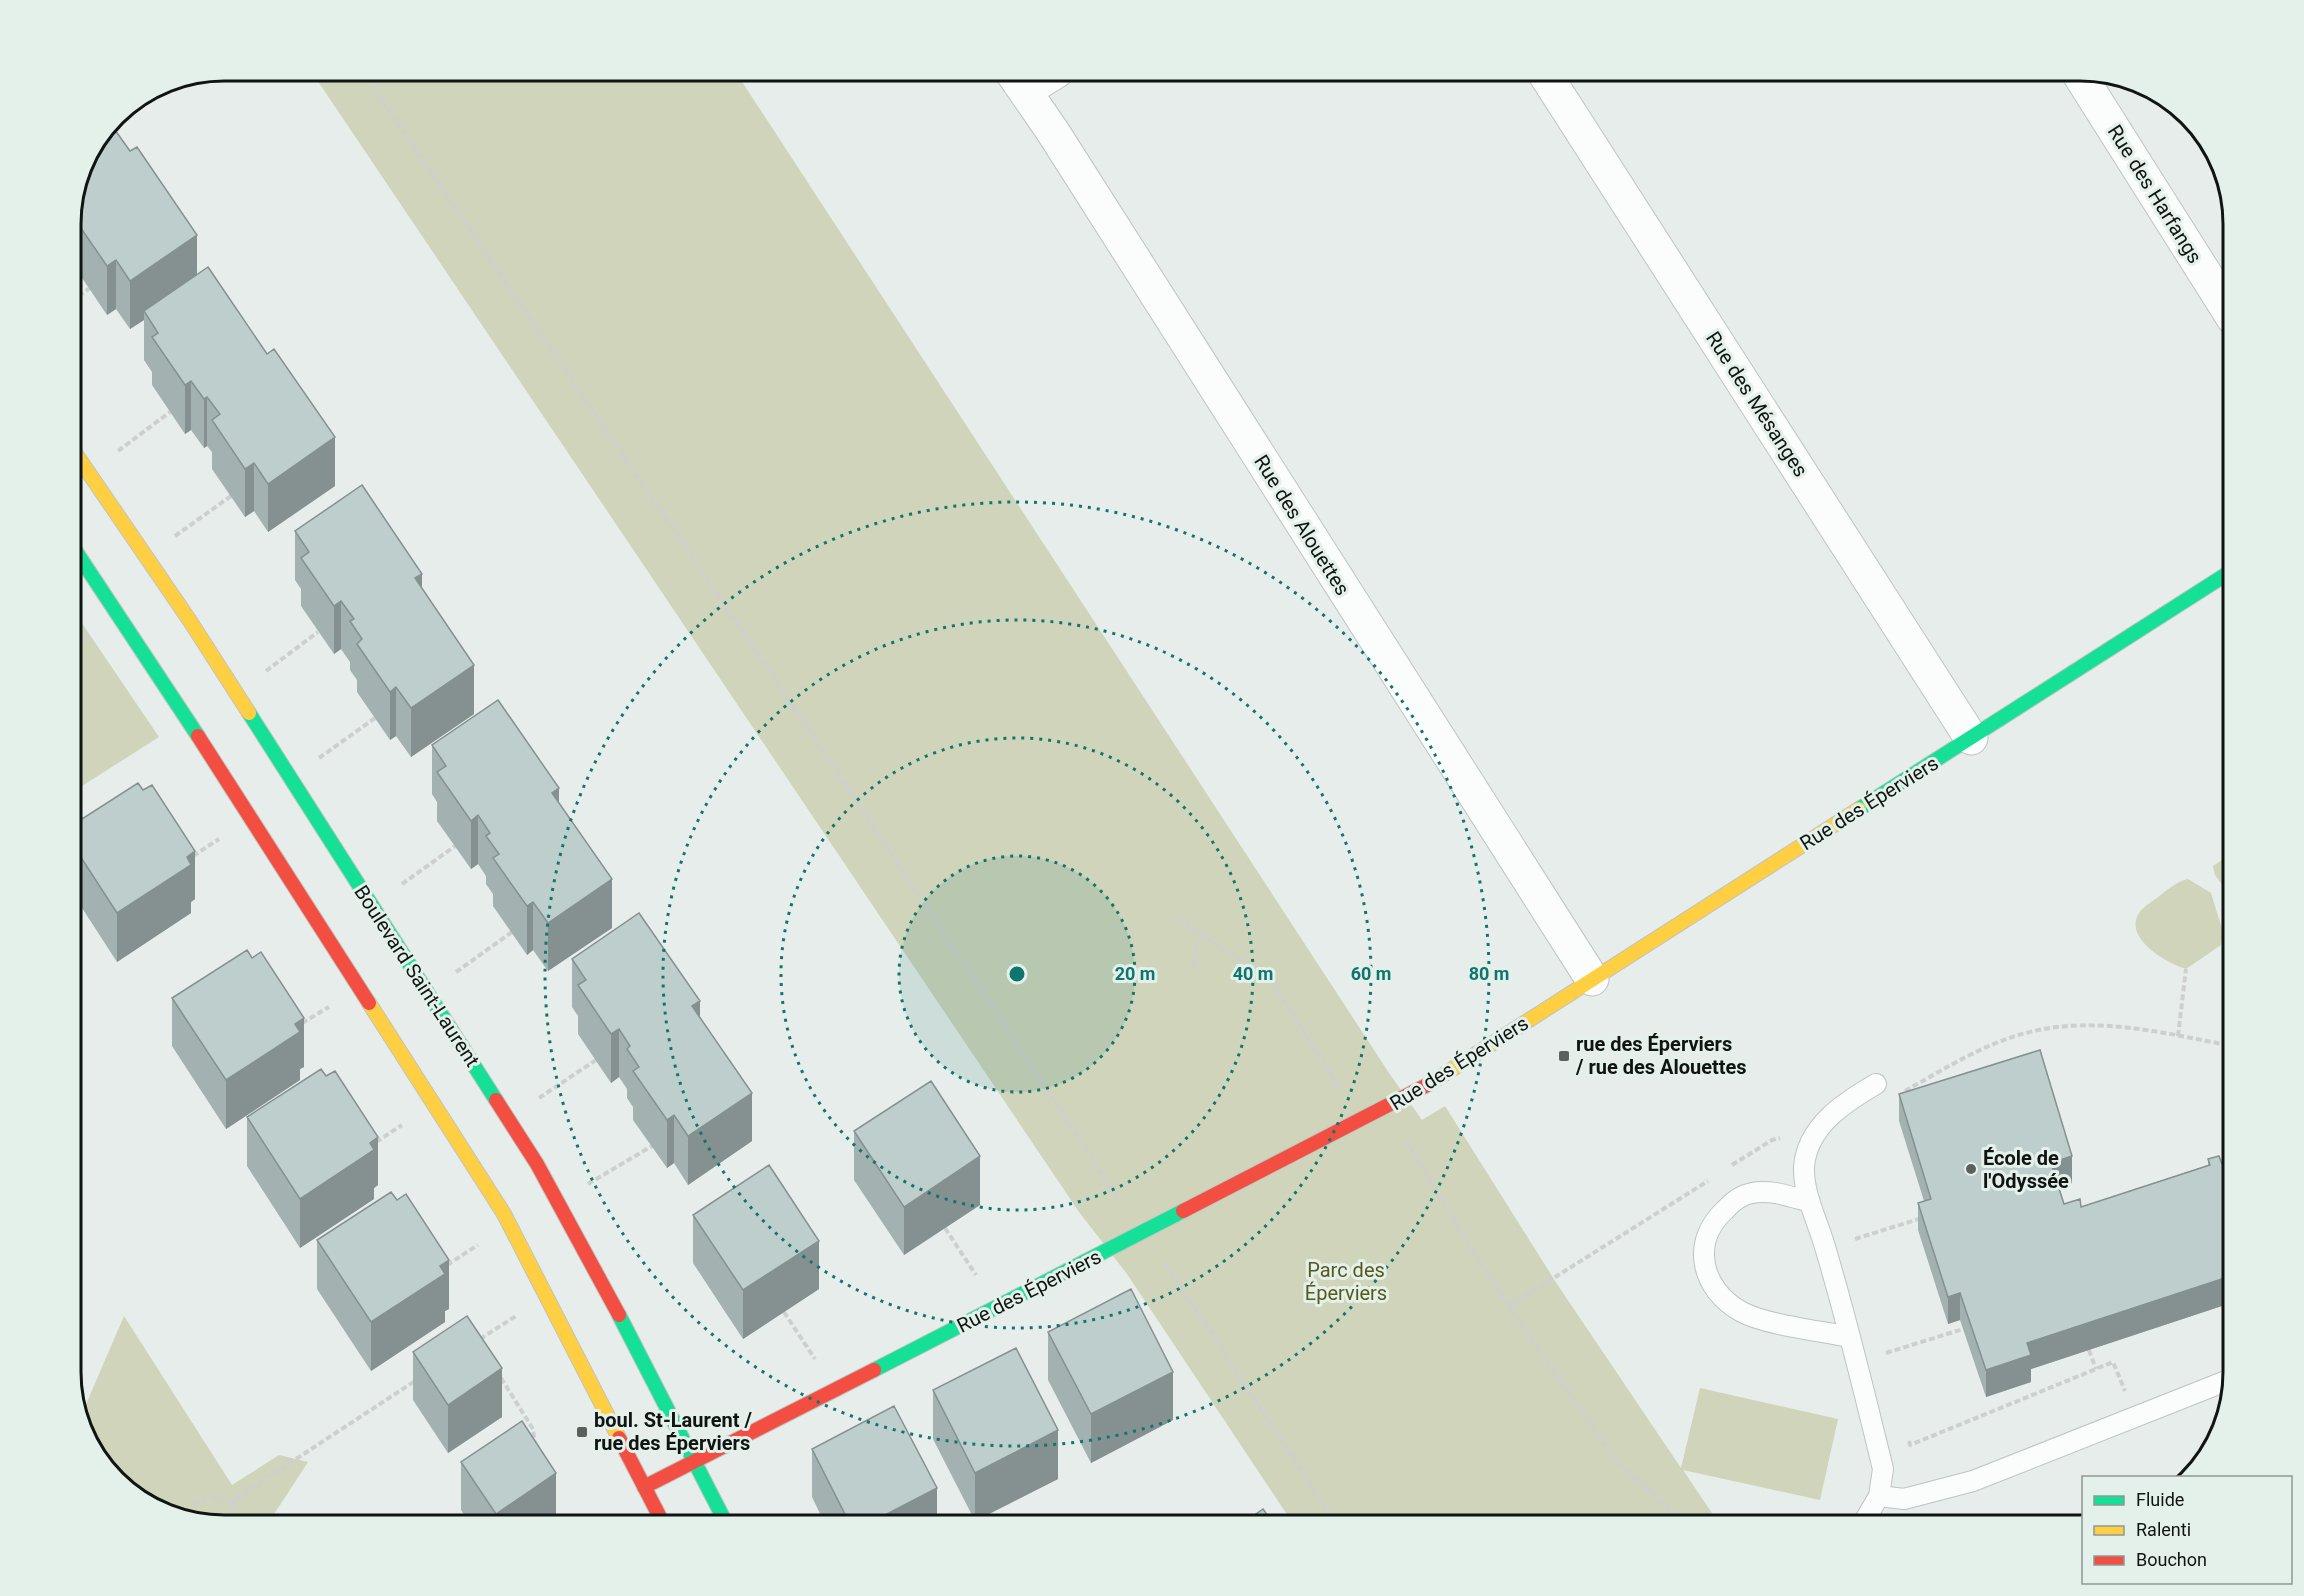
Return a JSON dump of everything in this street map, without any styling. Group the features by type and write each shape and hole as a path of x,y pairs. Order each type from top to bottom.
{"street":[{"name":"Rue des Alouettes","path":"1018,81 1592,980"},
{"name":"Rue des Mésanges","path":"1550,81 1971,738"},
{"name":"Rue des Harfangs","path":"2084,81 2223,301"},
{"name":"Boulevard Saint-Laurent","path":"81,462 190,621 537,1164 586,1252 721,1515"},
{"path":"81,559 164,683 504,1214 658,1515"},
{"name":"Rue des Éperviers","path":"644,1487 1374,1116 1415,1093 2223,577"}],"lane":[{"path":"1868,1515 1879,1496 1883,1469 1825,1246 1810,1202 1804,1167 1813,1142 1832,1113 1876,1084"},
{"path":"1810,1202 1771,1192 1754,1192 1744,1195 1731,1204 1715,1218 1706,1236 1702,1255 1707,1275 1725,1300 1742,1312 1761,1319 1849,1337"},
{"path":"1879,1496 1904,1499 1973,1481 2222,1382"}],"path":[{"path":"369,81 810,729 1126,1209"},
{"path":"81,294 90,288"},
{"path":"114,454 170,411"},
{"path":"171,539 231,496"},
{"path":"261,674 318,632"},
{"path":"81,641 95,633"},
{"path":"316,760 375,718"},
{"path":"192,856 226,834"},
{"path":"398,887 455,846"},
{"path":"1177,918 1272,981 1345,1098"},
{"path":"453,974 512,932"},
{"path":"1194,967 1197,946 1202,935"},
{"path":"2178,1036 2186,969"},
{"path":"300,1024 335,1003"},
{"path":"1897,1095 1968,1056 2032,1031 2080,1025 2123,1026 2223,1044"},
{"path":"533,1101 596,1060"},
{"path":"375,1142 409,1120"},
{"path":"1722,1172 1772,1140 1788,1135"},
{"path":"1406,1140 1509,1306 1613,1457 1674,1515"},
{"path":"586,1186 652,1146"},
{"path":"1509,1306 1712,1178"},
{"path":"1848,1241 1929,1216"},
{"path":"945,1228 980,1281"},
{"path":"444,1267 485,1241"},
{"path":"1160,1255 1330,1515"},
{"path":"784,1311 819,1365"},
{"path":"474,1343 522,1312"},
{"path":"1883,1354 1963,1329"},
{"path":"2089,1350 2096,1369"},
{"path":"1910,1445 2113,1362"},
{"path":"232,1515 238,1497 250,1487 425,1374"},
{"path":"492,1384 500,1377 533,1429 536,1452"},
{"path":"193,1503 217,1497 235,1504"}],"green space":[{"name":"Parc des Éperviers","path":"318,81 742,81 1389,1073 1422,1120 1445,1106 1557,1284 1681,1468 1700,1388 1838,1419 1820,1500 1683,1470 1713,1515 1287,1515 1127,1274 1079,1212"},
{"path":"81,622 159,737 81,787"},
{"path":"2223,860 2223,886 2215,875 2213,866"},
{"path":"2188,879 2211,893 2223,932 2221,945 2186,969 2168,961 2149,948 2137,931 2136,922 2139,913 2145,907 2172,887"},
{"path":"124,1316 232,1485 279,1455 308,1462 274,1515 215,1515 196,1512 161,1500 130,1479 100,1443 85,1406"}],"building":[{"path":"116,131 130,151 137,147 197,235 130,281 116,260 107,266 81,228 86,187 92,170 105,145"},
{"path":"208,267 267,354 274,349 335,437 268,484 254,463 245,469 212,420 220,414 207,397 204,399 191,381 185,385 152,337 158,333 144,311"},
{"path":"362,485 422,574 415,578 474,665 411,708 396,687 390,692 357,644 362,639 350,621 354,619 341,601 334,606 301,558 309,552 295,531"},
{"path":"498,700 559,788 552,793 612,879 548,923 533,902 527,906 493,858 499,854 486,836 490,833 478,815 471,821 437,772 446,766 432,745"},
{"path":"138,783 143,790 152,785 195,851 187,857 191,865 117,913 81,857 81,820"},
{"path":"639,913 700,1001 692,1006 752,1093 688,1136 674,1115 667,1120 633,1071 639,1067 627,1049 630,1046 619,1029 611,1034 578,985 586,980 572,959"},
{"path":"247,950 252,958 261,952 304,1018 295,1024 300,1032 226,1080 172,998"},
{"path":"2040,1050 2072,1156 2051,1163 2064,1204 2080,1199 2081,1207 2210,1165 2208,1159 2219,1156 2223,1164 2223,1279 2027,1343 2031,1355 1986,1370 1960,1293 1948,1297 1918,1203 1931,1199 1899,1094"},
{"path":"321,1069 326,1076 335,1071 378,1137 370,1143 374,1150 300,1199 247,1117"},
{"path":"931,1081 980,1156 904,1207 854,1131"},
{"path":"769,1165 819,1241 743,1290 693,1215"},
{"path":"391,1192 397,1200 406,1194 449,1260 440,1266 445,1274 371,1322 317,1240"},
{"path":"1131,1289 1173,1372 1091,1414 1048,1332"},
{"path":"467,1316 502,1368 448,1405 413,1352"},
{"path":"1016,1348 1058,1430 975,1473 933,1390"},
{"path":"894,1406 937,1488 885,1515 845,1515 812,1449"},
{"path":"522,1421 556,1473 496,1514 461,1462"},
{"path":"1263,1509 1267,1515 1255,1515"}],"traffic: fast":[{"path":"81,559 198,736"},
{"path":"1859,809 2223,576"},
{"path":"249,713 496,1100"},
{"path":"874,1370 1183,1211"},
{"path":"619,1315 722,1515"}],"traffic: slow":[{"path":"81,462 190,621 249,713"},
{"path":"1429,1084 1859,809"},
{"path":"369,1003 504,1214 619,1438"}],"traffic: jam":[{"path":"198,736 369,1003"},
{"path":"1183,1211 1429,1084"},
{"path":"496,1100 537,1164 619,1315"},
{"path":"644,1487 874,1370"},
{"path":"619,1438 659,1515"}],"place":[{"name":"rue des Éperviers / rue des Alouettes","path":"1564,1056"},
{"name":"École de l'Odyssée","path":"1971,1169"},
{"name":"boul. St-Laurent / rue des Éperviers","path":"582,1432"}]}
